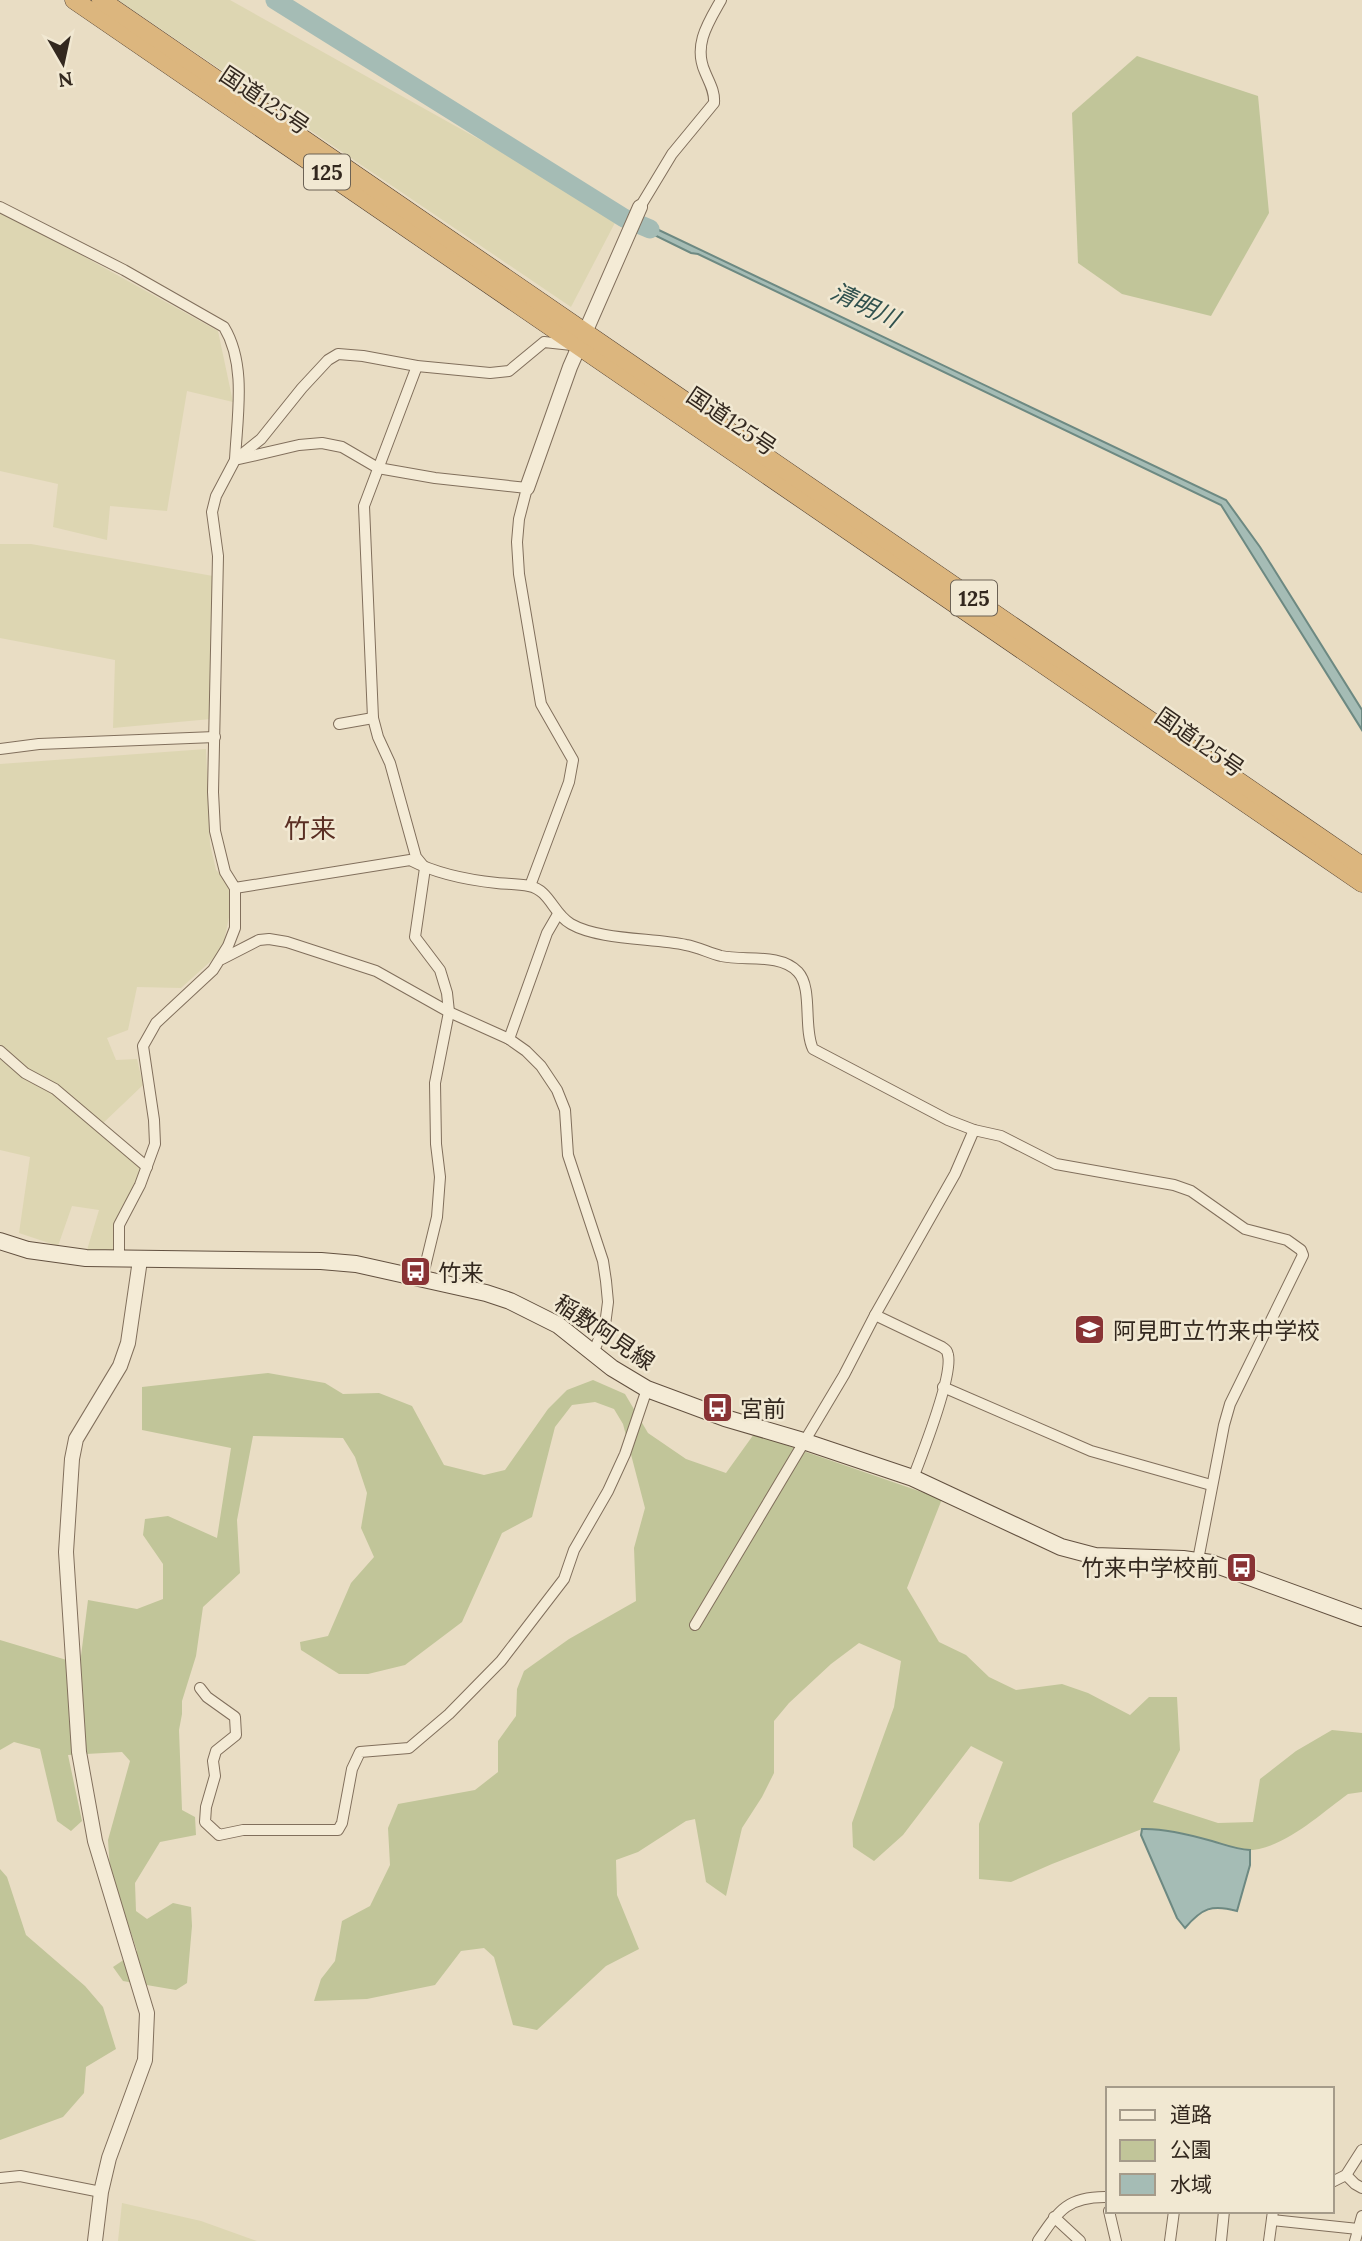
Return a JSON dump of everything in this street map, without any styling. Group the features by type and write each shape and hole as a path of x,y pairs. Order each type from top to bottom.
{"highway":[{"name":"国道125号","path":"74,0 582,338 1362,866"},
{"name":"国道125号","path":"101,0 1362,883"}],"main road":[{"name":"稲敷阿見線","path":"0,1241 58,1256 356,1264 486,1293 510,1301 558,1325 612,1368 647,1389 726,1418 913,1478 1032,1535 1077,1552 1120,1558 1198,1560 1362,1618"}],"street":[{"path":"530,886 569,782 573,760 541,704 519,574 519,519 557,400 631,225 672,154 714,103 715,96 703,68 699,50 705,28 721,0"},
{"path":"0,207 124,270 224,327 232,341 237,366 235,460"},
{"path":"119,1259 119,1225 147,1167 156,1134 143,1046 156,1023 222,959 235,928 235,888 225,872 215,831 213,792 218,556 212,512 216,496 235,460 261,439 302,388 328,360 338,354 417,366 490,373 509,371 544,342 582,338"},
{"path":"417,366 364,506 373,718 390,763 416,857 425,868 415,937 440,970 449,1012 435,1083 436,1144 440,1177 437,1217 422,1279"},
{"path":"235,460 322,443 342,447 378,468 435,478 527,488"},
{"path":"339,724 373,718"},
{"path":"0,749 39,744 215,737"},
{"path":"235,888 410,860 425,868 494,883 530,886 542,891 558,914 571,924 595,933 688,946 722,956 786,964 802,976 808,1039 813,1049 947,1120 1002,1136 1033,1154 1071,1168 1174,1185 1191,1191 1245,1229 1287,1240 1301,1250 1303,1255 1230,1404 1211,1485 1198,1560"},
{"path":"509,1039 547,933 558,914"},
{"path":"222,959 259,940 287,942 376,971 449,1012 509,1039 541,1066 557,1090 565,1110 568,1155 607,1281 605,1325 593,1353"},
{"path":"0,1051 25,1073 55,1089 147,1167"},
{"path":"695,1625 844,1375 856,1347 955,1174 974,1130"},
{"path":"95,2241 101,2192 118,2131 145,2060 147,2012 95,1841 79,1752 66,1552 72,1459 76,1439 120,1367 128,1342 140,1260"},
{"path":"875,1315 942,1347 949,1358 943,1387 913,1478"},
{"path":"943,1387 1091,1451 1211,1485"},
{"path":"200,1688 207,1697 235,1717 237,1725 236,1735 216,1751 213,1761 215,1776 206,1807 205,1822 219,1835 243,1830 338,1830 342,1823 352,1769 360,1752 409,1748 449,1714 501,1661 564,1579 574,1550 608,1491 625,1454 647,1389"},
{"path":"1334,2181 1346,2175 1362,2150"},
{"path":"1346,2175 1362,2188"},
{"path":"0,2178 20,2176 101,2192"},
{"path":"1038,2241 1054,2217 1074,2200 1106,2203"},
{"path":"1109,2213 1113,2239"},
{"path":"1170,2241 1174,2213"},
{"path":"1221,2241 1224,2213"},
{"path":"1269,2241 1273,2216 1358,2229"},
{"path":"1355,2241 1362,2216"},
{"path":"1054,2217 1080,2241"}],"shaded area":[{"path":"118,0 230,0 618,217 571,307"},
{"path":"0,210 218,331 233,402 187,391 167,511 110,506 107,540 53,527 58,484 0,471"},
{"path":"0,544 31,544 213,576 211,719 113,728 115,660 0,638"},
{"path":"206,749 210,844 216,870 235,888 222,951 181,988 137,987 128,1030 107,1038 116,1060 137,1059 143,1085 101,1125 145,1165 114,1229 113,1251 87,1250 99,1210 72,1206 58,1246 19,1233 30,1157 0,1150 0,764"},
{"path":"122,2203 201,2221 257,2241 118,2241"}],"green space":[{"path":"1137,56 1258,96 1269,213 1211,316 1122,294 1078,263 1072,113"},
{"path":"268,1373 325,1383 343,1394 379,1393 412,1406 444,1465 484,1475 505,1470 548,1409 567,1390 593,1380 625,1394 648,1433 686,1459 726,1473 754,1434 942,1499 907,1588 939,1642 966,1655 989,1677 1016,1690 1062,1684 1088,1693 1130,1715 1149,1697 1177,1697 1180,1750 1153,1802 1218,1823 1253,1822 1260,1779 1296,1751 1332,1730 1362,1733 1362,1792 1348,1794 1293,1834 1262,1848 1231,1848 1176,1832 1142,1829 1011,1882 979,1879 979,1824 1003,1762 971,1746 903,1835 874,1861 853,1847 852,1823 894,1707 901,1661 859,1643 831,1664 789,1703 774,1721 774,1773 742,1828 726,1896 706,1882 695,1819 686,1821 638,1852 616,1860 617,1895 639,1949 606,1966 537,2030 513,2025 494,1957 484,1948 461,1951 435,1985 367,1999 314,2001 321,1979 335,1961 342,1921 370,1906 390,1865 388,1828 398,1804 475,1790 498,1772 498,1741 516,1716 517,1689 524,1671 569,1639 636,1601 634,1548 645,1508 623,1424 614,1409 595,1402 572,1405 555,1427 532,1517 502,1533 462,1622 405,1665 368,1674 339,1674 301,1650 300,1642 328,1636 351,1583 374,1557 361,1528 367,1493 355,1457 343,1438 253,1436 237,1520 240,1573 203,1607 196,1656 182,1701 179,1730 182,1810 195,1817 196,1835 160,1842 135,1883 136,1911 147,1919 173,1903 191,1907 187,1983 176,1990 123,1981 113,1967 137,1951 110,1870 108,1840 130,1761 122,1752 68,1755 82,1821 71,1831 57,1821 40,1749 14,1742 0,1750 0,1640 80,1664 88,1600 137,1609 163,1599 163,1564 143,1535 145,1519 168,1516 217,1538 231,1448 142,1430 142,1387"},
{"path":"0,1869 7,1877 26,1935 85,1986 103,2007 116,2049 86,2067 84,2093 63,2117 0,2140"}],"water":[{"path":"642,222 1226,500 1260,547 1362,710 1362,730 1221,505 698,254 691,253 640,228"},
{"path":"1142,1829 1177,1832 1250,1850 1250,1865 1237,1911 1208,1909 1185,1928 1177,1918 1141,1835"}],"waterway":[{"name":"清明川","path":"275,0 624,218 650,229"}],"place":[{"name":"竹来","path":"415,1272"},
{"name":"阿見町立竹来中学校","path":"1090,1330"},
{"name":"宮前","path":"717,1408"},
{"name":"竹来中学校前","path":"1242,1567"}],"district":[{"name":"竹来","path":"310,828"}]}
